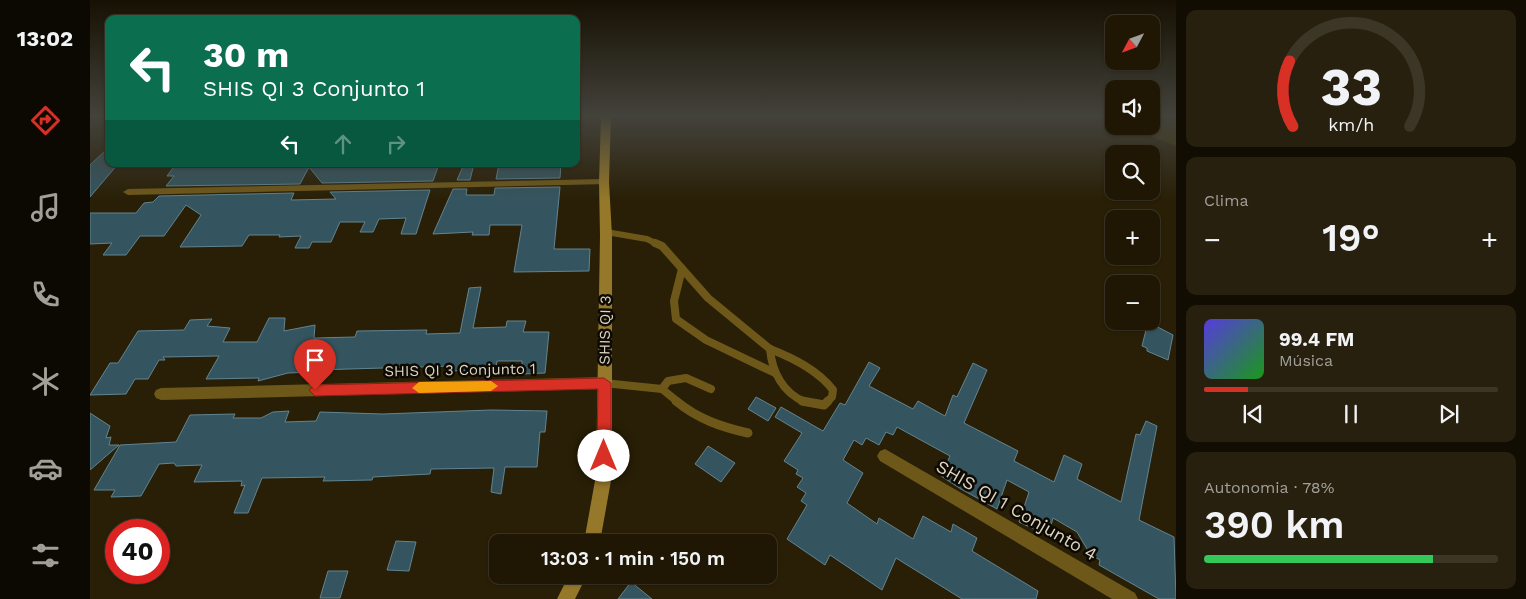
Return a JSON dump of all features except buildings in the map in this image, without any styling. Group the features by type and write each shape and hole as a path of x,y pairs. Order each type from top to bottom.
{"street":[{"name":"SHIS QI 3","path":"593,534 604,475 605,144"},
{"path":"128,192 604,182"},
{"name":"SHIS QI 3 Conjunto 1","path":"161,394 604,383"},
{"name":"SHIS QI 1 Conjunto 4","path":"885,456 1129,599"},
{"path":"566,599 574,584"}],"lane":[{"path":"606,232 654,242 668,252 708,298 770,349 794,358 828,383 833,390 832,397 824,405 807,404 786,388 775,374 679,323 675,313 676,292 682,269"},
{"path":"770,349 775,374"},
{"path":"711,389 686,378 668,381 662,389 692,414 721,427 748,433"},
{"name":"SHIS QI 3 Conjunto 1","path":"604,383 662,389"}],"slow traffic":[{"path":"419,388 491,386"}],"route":[{"path":"315,390 604,383 604,456"}]}
